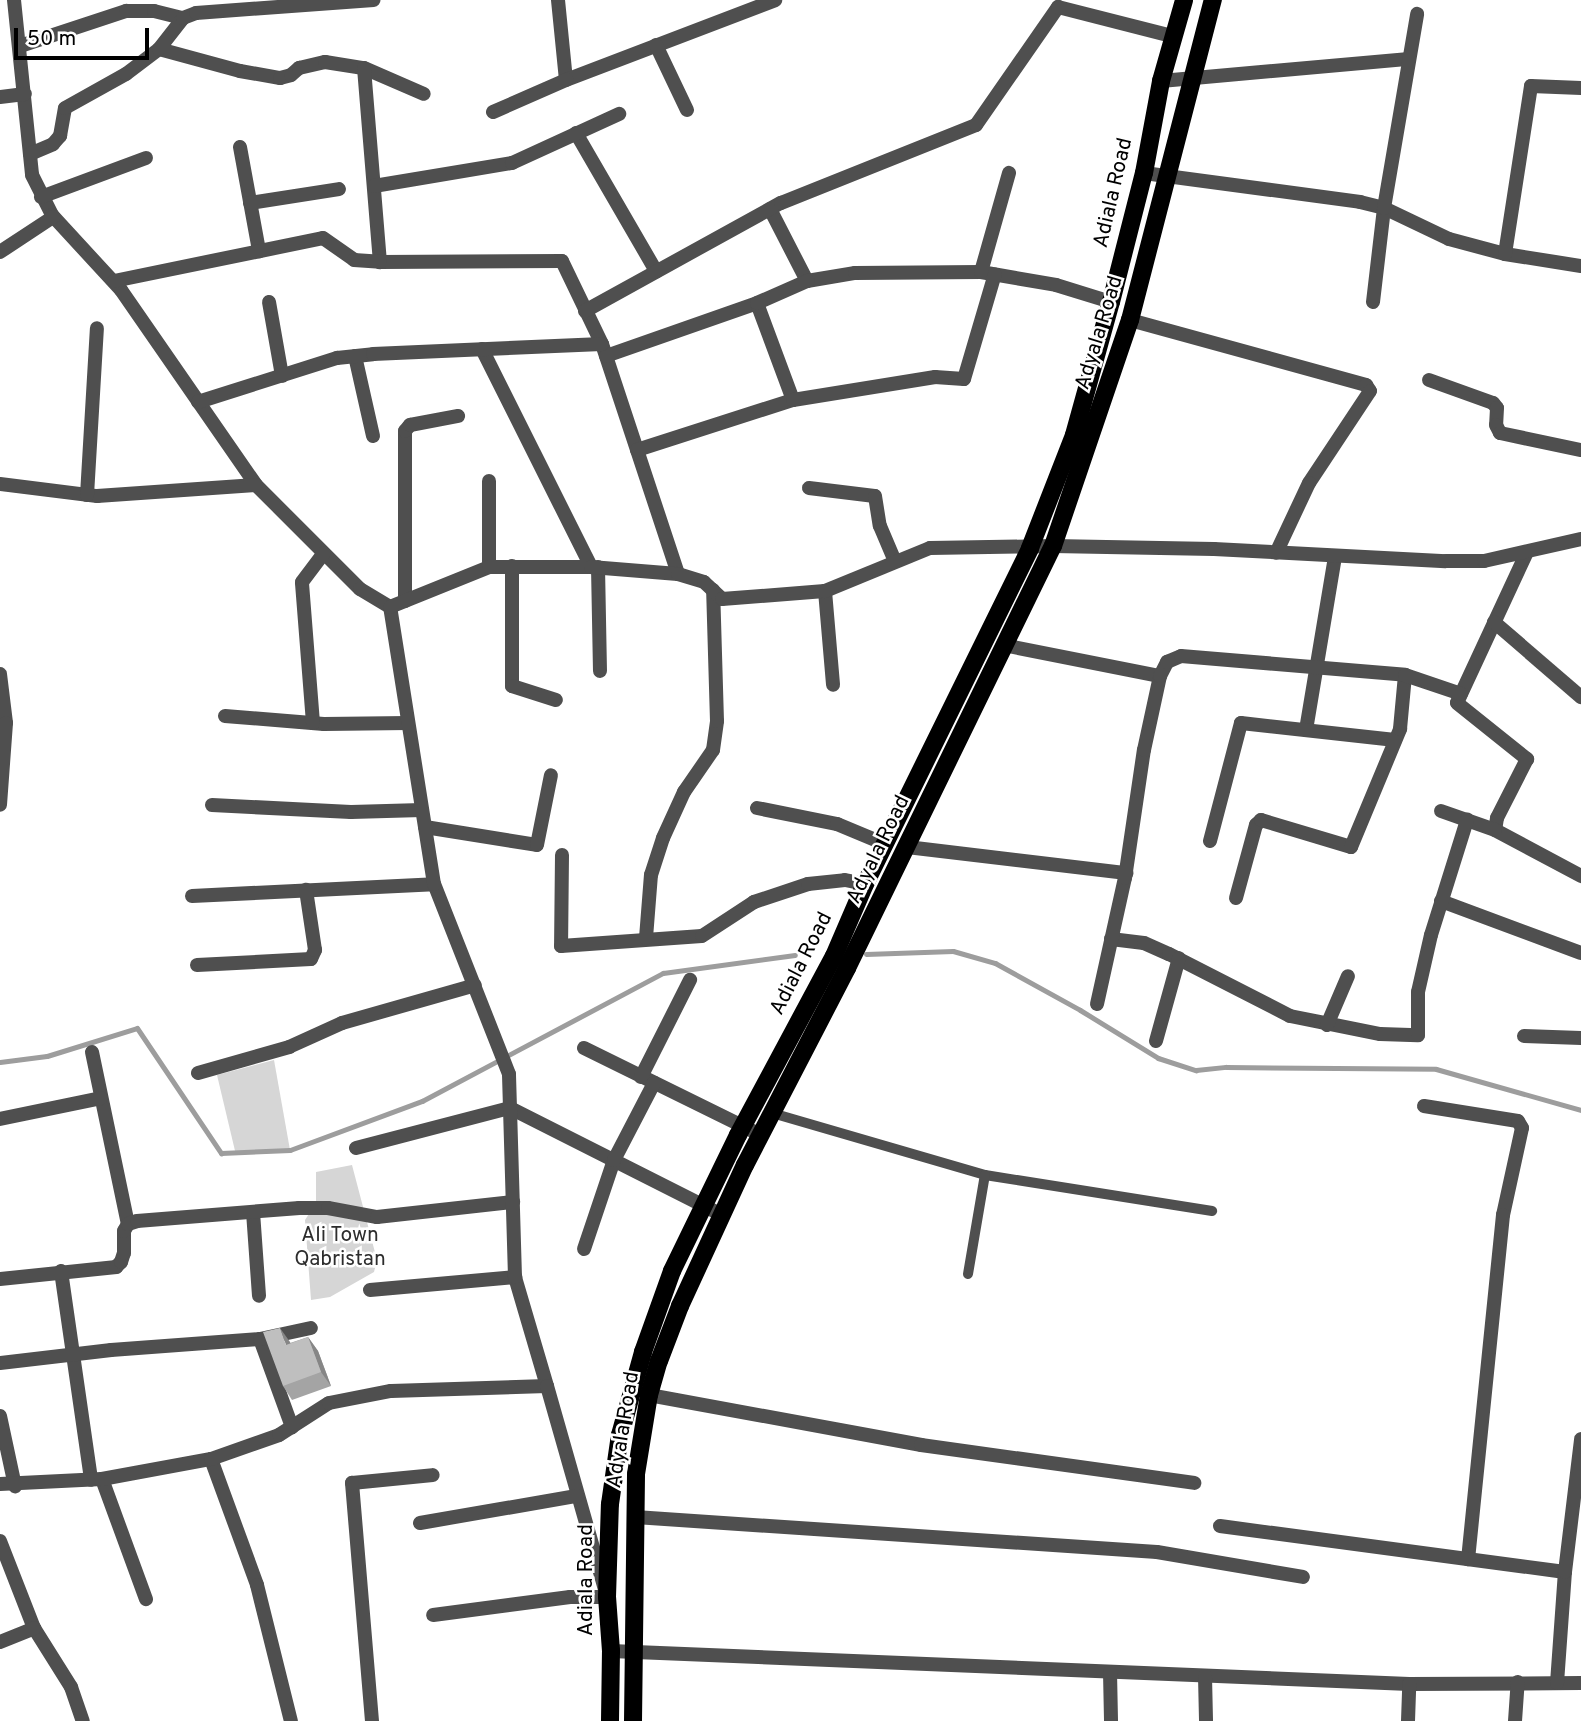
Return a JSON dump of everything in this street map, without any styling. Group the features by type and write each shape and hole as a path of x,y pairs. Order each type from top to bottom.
{"main road":[{"name":"Adiala Road","path":"610,1721 611,1651 607,1597 610,1504 620,1435 643,1352 672,1271 742,1128 834,956 865,884 1030,548 1073,435 1111,302 1144,173 1161,81 1184,0"},
{"name":"Adyala Road","path":"633,1721 636,1474 649,1395 680,1306 722,1215 907,847 1053,546 1130,320 1213,0"}],"street":[{"path":"14,0 32,174 53,217 114,281 256,485 360,589 390,607"},
{"path":"30,154 53,144 60,136 65,108 126,74 159,49 183,18 196,13 374,0"},
{"path":"558,0 566,80"},
{"path":"493,112 566,80 775,0"},
{"path":"585,311 770,209 976,125 1060,4 1172,37"},
{"path":"20,46 126,11 153,10 183,18"},
{"path":"1373,302 1384,208 1417,14"},
{"path":"656,45 687,110"},
{"path":"159,49 240,71 280,78 291,75 299,68 325,62 364,68 424,94"},
{"path":"1161,81 1409,59"},
{"path":"364,68 380,262"},
{"path":"1505,254 1531,86 1581,88"},
{"path":"0,97 25,94"},
{"path":"374,187 512,163 619,114"},
{"path":"576,133 656,271"},
{"path":"240,147 259,251"},
{"path":"41,197 146,158"},
{"path":"637,450 793,400 935,377 964,379 1009,173"},
{"path":"1144,173 1360,202 1384,208 1448,239 1505,254 1581,266"},
{"path":"250,203 339,190"},
{"path":"770,209 807,281"},
{"path":"0,252 53,217"},
{"path":"114,281 323,238 354,260 562,261 604,350 678,574"},
{"path":"198,402 337,358 482,349 604,350 757,303 807,281 855,273 988,273 1056,285 1111,302"},
{"path":"269,302 282,376"},
{"path":"757,303 793,400"},
{"path":"1130,320 1366,385 1370,391 1309,483 1276,553"},
{"path":"87,495 97,328"},
{"path":"482,349 595,567 600,671"},
{"path":"355,356 373,436"},
{"path":"1429,380 1493,403 1497,408 1496,425 1500,433 1581,450"},
{"path":"405,601 405,431 410,425 458,416"},
{"path":"489,481 489,567"},
{"path":"0,484 87,495 256,485"},
{"path":"809,488 875,496 880,526 895,561"},
{"path":"390,607 489,567 595,567 678,574 705,582 723,598 825,591 930,548 1053,546 1472,561 1581,539"},
{"path":"1495,830 1497,818 1527,759 1457,704 1527,552"},
{"path":"313,723 302,582 324,553"},
{"path":"1306,730 1335,557"},
{"path":"512,566 512,686 556,700"},
{"path":"646,938 651,875 663,838 684,792 713,750 717,721 713,590"},
{"path":"825,591 833,685"},
{"path":"390,607 434,884 506,1065 510,1108 515,1276 607,1597 570,1597 433,1615"},
{"path":"1494,622 1581,697"},
{"path":"1003,645 1160,676"},
{"path":"1097,1004 1126,873 1144,750 1160,676 1167,662 1181,656 1405,675 1461,694"},
{"path":"0,674 6,723 0,805"},
{"path":"1236,898 1256,825 1261,820 1352,847 1400,729 1405,675"},
{"path":"225,716 313,723 408,723"},
{"path":"1210,841 1241,723 1395,740"},
{"path":"425,827 537,845 551,775"},
{"path":"212,805 351,812 422,810"},
{"path":"757,808 837,824 885,844"},
{"path":"1441,811 1495,830 1581,876"},
{"path":"1111,939 1144,943 1179,958 1290,1016 1380,1034 1418,1035 1418,992 1441,901 1467,820"},
{"path":"907,847 1126,873"},
{"path":"562,855 561,946 702,936 754,902 808,884 845,880 865,884"},
{"path":"192,896 434,884"},
{"path":"197,965 312,959 315,950 306,890"},
{"path":"1441,901 1581,953"},
{"path":"1156,1041 1179,958"},
{"path":"1327,1025 1349,976"},
{"path":"584,1249 614,1160 691,979"},
{"path":"198,1073 289,1047 320,1030 342,1023 475,985"},
{"path":"1524,1036 1581,1038"},
{"path":"584,1048 761,1135"},
{"path":"0,1279 116,1267 124,1253 124,1231 128,1224 92,1052"},
{"path":"0,1119 101,1098"},
{"path":"1424,1106 1518,1121 1522,1128 1503,1215 1468,1559"},
{"path":"356,1148 510,1108 722,1215"},
{"path":"128,1224 328,1208 377,1217 513,1202"},
{"path":"253,1212 259,1296"},
{"path":"61,1271 72,1355 97,1480 146,1599"},
{"path":"370,1290 515,1276"},
{"path":"0,1363 260,1339 311,1328"},
{"path":"260,1339 292,1426"},
{"path":"0,1416 7,1485 97,1480 211,1459 279,1435 330,1403 391,1391 547,1387"},
{"path":"649,1395 921,1445 1194,1483"},
{"path":"1557,1683 1565,1572 1581,1439"},
{"path":"211,1459 257,1585 291,1721"},
{"path":"372,1721 352,1483 433,1475"},
{"path":"420,1523 577,1496"},
{"path":"635,1517 1157,1552 1303,1577"},
{"path":"1220,1526 1565,1572"},
{"path":"1,1548 34,1628 71,1687 83,1721"},
{"path":"0,1642 34,1628"},
{"path":"611,1651 1409,1684 1581,1683"},
{"path":"1110,1672 1111,1721"},
{"path":"1205,1676 1206,1721"},
{"path":"1515,1721 1518,1682"},
{"path":"1408,1721 1409,1684"}],"lane":[{"path":"772,1113 985,1175 1212,1211"},
{"path":"968,1273 985,1175"}],"green space":[{"path":"274,1060 290,1150 236,1155 217,1075"},
{"name":"Ali Town Qabristan","path":"352,1165 377,1260 374,1272 330,1297 311,1300 305,1220 316,1203 316,1172"}],"building":[{"path":"280,1328 286,1345 308,1337 321,1372 283,1386 263,1332"}],"waterway":[{"path":"866,954 953,951 995,963 1080,1010 1158,1058 1196,1070 1226,1067 1436,1069 1581,1110"},
{"path":"0,1062 47,1056 137,1028 221,1153 290,1150 422,1101 663,973 795,955"}]}
